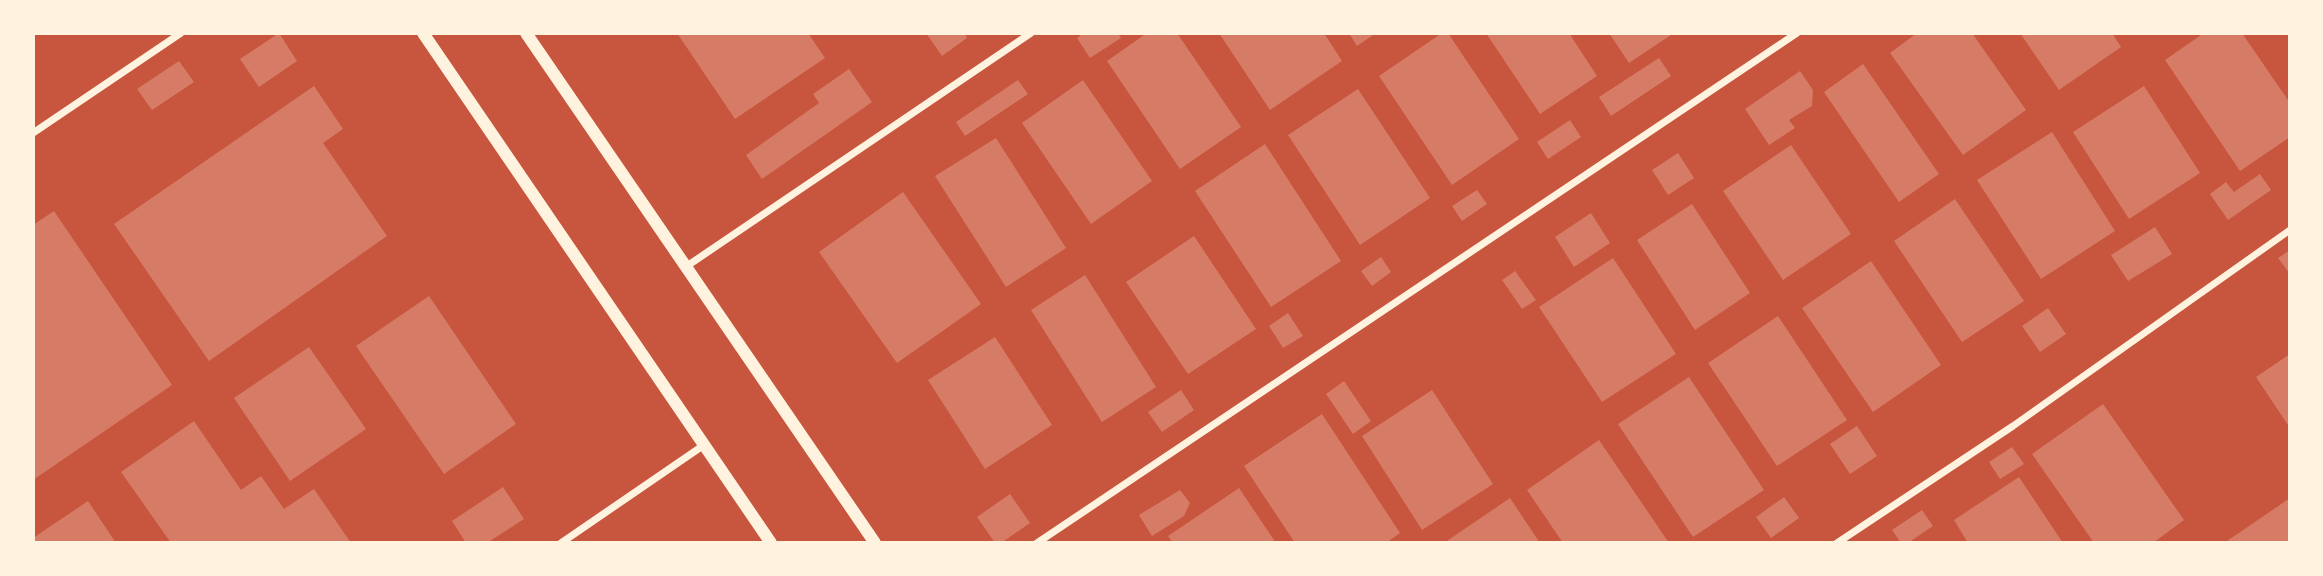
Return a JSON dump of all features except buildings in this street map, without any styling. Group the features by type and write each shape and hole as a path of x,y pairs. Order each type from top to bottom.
{"street":[{"path":"33,133 181,33"},
{"path":"423,33 771,543"},
{"path":"526,33 875,543"},
{"path":"687,266 1031,33"},
{"path":"1037,543 1797,33"},
{"path":"1836,543 2013,426 2290,230"},
{"path":"561,543 704,445"}]}
